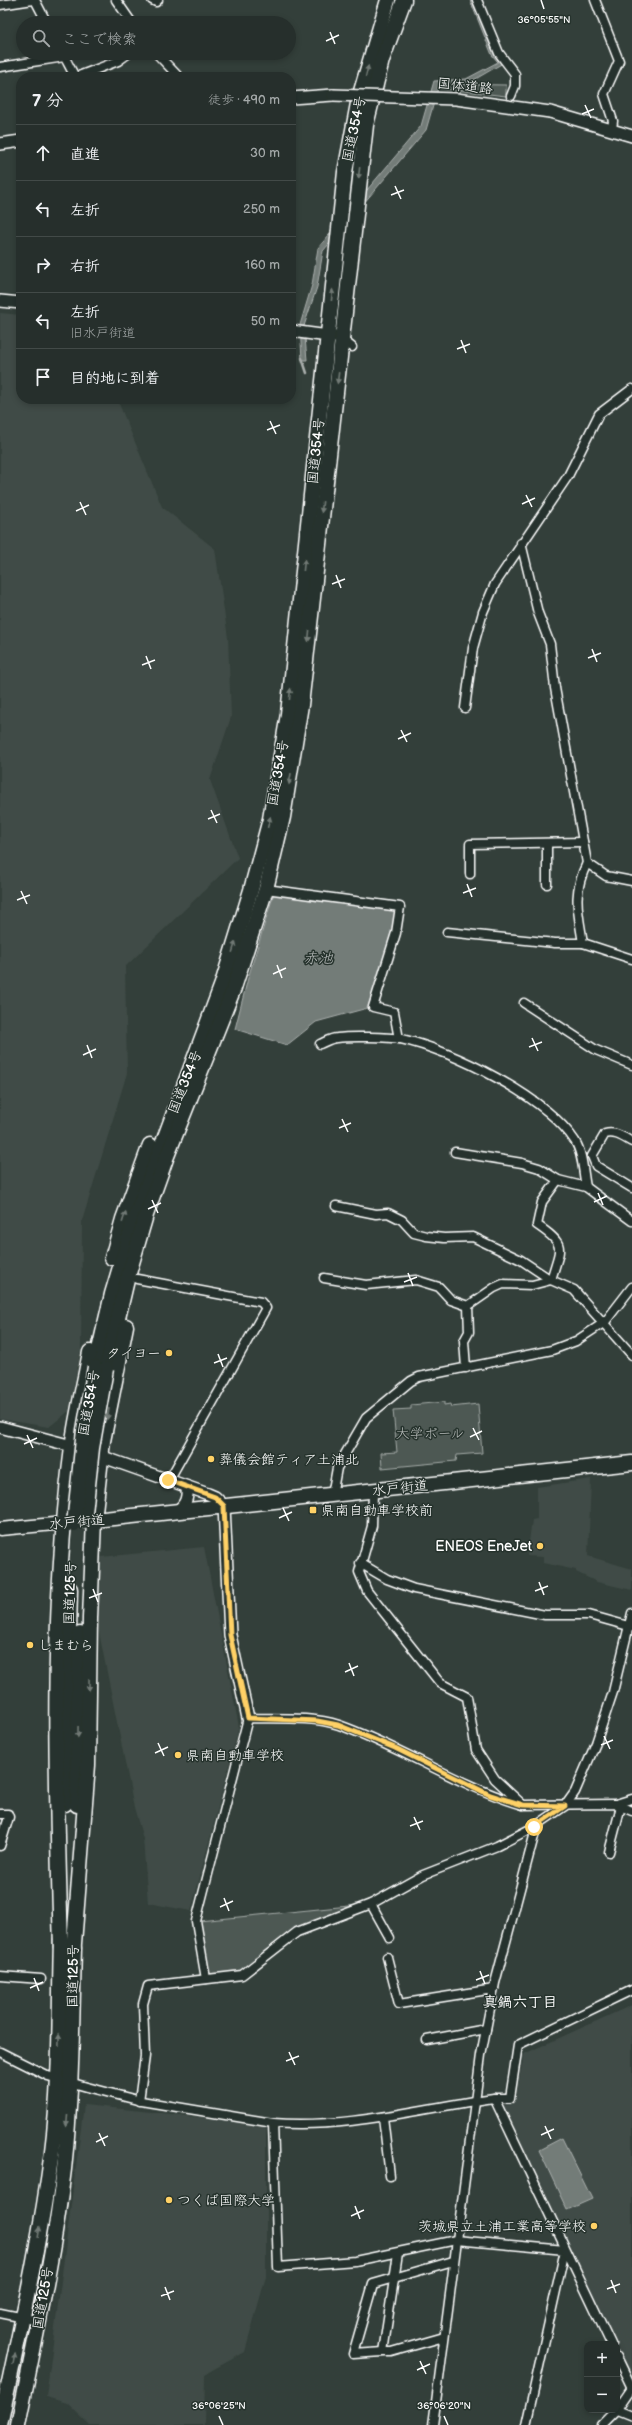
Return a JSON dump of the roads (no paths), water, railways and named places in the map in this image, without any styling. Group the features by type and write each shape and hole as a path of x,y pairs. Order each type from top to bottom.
{"highway":[{"name":"国道354号","path":"228,986 270,819 280,766 288,714 340,212 352,130 372,48 388,0"},
{"name":"国道354号","path":"79,1523 84,1430 101,1368 112,1294 134,1220 266,889 283,817 300,712 347,343 354,218 366,125 382,60 404,0"},
{"path":"61,1947 55,1764 59,1617 79,1523 101,1456 111,1394 137,1279 176,1158 215,1062 228,986"},
{"path":"73,1956 88,1765 79,1523 72,1446 99,1307 123,1219 189,1052 228,986"},
{"name":"水戸街道","path":"79,1523 177,1511 632,1463"},
{"name":"国道125号","path":"18,2425 39,2321 64,2169 61,1947 79,1523"},
{"name":"国道125号","path":"0,2425 22,2318 64,2081 73,1956 75,1609"}],"main road":[{"name":"水戸街道","path":"0,1529 79,1523"}],"street":[{"path":"0,5 34,0 43,16"},
{"path":"116,0 127,16"},
{"path":"152,0 156,2 158,0"},
{"path":"477,0 499,53 515,74 515,86 511,96"},
{"path":"595,0 619,61 604,94 613,121 612,129"},
{"path":"0,67 37,60"},
{"path":"66,60 72,72"},
{"path":"88,72 119,60"},
{"path":"163,60 174,72"},
{"name":"国体道路","path":"296,98 333,95 456,99 550,112 632,136"},
{"path":"0,144 16,141"},
{"path":"0,301 16,303"},
{"path":"296,331 328,334 347,343"},
{"path":"465,708 473,648 483,612 495,584 521,543 568,476 599,414 632,389"},
{"path":"521,543 538,613 550,644 555,688 583,842 586,864 578,881 577,895 583,943"},
{"path":"470,874 470,844 509,842 547,844 583,842"},
{"path":"547,844 547,884"},
{"path":"586,864 606,876 632,881"},
{"path":"266,889 400,907 396,933 373,1007 394,1012 399,1039"},
{"path":"447,932 555,943 583,943 632,959"},
{"path":"524,1003 596,1050 632,1065"},
{"path":"320,1044 336,1038 399,1039 421,1044 485,1072 539,1104 574,1139 581,1151 586,1187"},
{"path":"632,1142 618,1134 610,1132 605,1134 592,1156 596,1166 632,1188"},
{"path":"455,1152 522,1163 539,1168 558,1180 586,1187 632,1221"},
{"path":"551,1280 560,1248 556,1238 537,1225 542,1202 558,1180"},
{"path":"336,1206 376,1214 388,1213 402,1220 414,1233 426,1236 444,1238 473,1237 521,1260 551,1280 574,1290 605,1322 632,1355"},
{"path":"324,1278 366,1285 416,1280 439,1287 451,1300 468,1306"},
{"path":"137,1279 261,1302 266,1308 168,1480"},
{"path":"468,1306 494,1288 503,1284 532,1285 551,1280"},
{"path":"332,1495 337,1468 371,1413 419,1376 552,1350 576,1341 605,1322 632,1287"},
{"path":"466,1368 464,1341 469,1332 468,1306"},
{"path":"0,1427 72,1446 101,1456 215,1497 224,1506 230,1635 248,1718 196,1921 206,1979"},
{"path":"177,1511 186,1502 188,1497 187,1487"},
{"path":"373,1491 372,1526 360,1562 359,1572 367,1591 440,1683 467,1697 476,1750 495,1778 523,1805"},
{"path":"360,1562 387,1579 429,1593 545,1615 589,1615 631,1626"},
{"path":"138,2101 145,2056 143,2004 148,1986 242,1975 296,1932 371,1904 423,1875 497,1846 537,1825 565,1806 575,1792 596,1743 613,1692 631,1626 632,1613"},
{"path":"248,1718 317,1721 338,1725 395,1748 490,1795 523,1805 619,1805 632,1799"},
{"path":"619,1805 632,1811"},
{"path":"610,1852 619,1805"},
{"path":"0,1814 8,1814 9,1817 0,1846"},
{"path":"432,2425 453,2261 486,2029 494,1989 537,1825"},
{"path":"371,1904 390,1938"},
{"path":"387,1957 399,2004 494,1989"},
{"path":"0,1976 41,1979"},
{"path":"0,2052 64,2081 138,2101 273,2123 305,2126 383,2117 494,2098 510,2098 518,2045 632,1990"},
{"path":"427,2040 486,2029"},
{"path":"494,2098 610,2341"},
{"path":"383,2117 390,2176"},
{"path":"273,2123 278,2267 349,2262 456,2240 565,2250"},
{"path":"526,2425 565,2250"},
{"path":"383,2352 398,2253"},
{"path":"444,2337 391,2352 353,2354 374,2284 453,2261"},
{"path":"0,2313 39,2321"},
{"path":"620,2363 632,2388 620,2406"},
{"path":"620,2411 632,2416"},
{"path":"601,2425 614,2413"}],"water":[{"path":"470,0 475,0 503,63 467,84 439,85 426,130 323,251 317,287 304,326 307,360 302,360 300,325 312,285 318,248 421,126 434,81 466,79 498,62 492,55"},
{"name":"赤池","path":"274,893 399,909 371,1007 316,1022 287,1045 235,1029 248,978"},
{"path":"562,2138 592,2199 567,2210 539,2150"}],"waterway":[{"path":"302,358 307,373"}],"place":[{"name":"タイヨー","path":"169,1353"},
{"name":"葬儀会館ティア土浦北","path":"211,1459"},
{"name":"県南自動車学校前","path":"313,1510"},
{"name":"ENEOS EneJet","path":"540,1546"},
{"name":"しまむら","path":"30,1645"},
{"name":"県南自動車学校","path":"178,1755"},
{"name":"つくば国際大学","path":"169,2200"},
{"name":"茨城県立土浦工業高等学校","path":"594,2226"}],"district":[{"name":"真鍋六丁目","path":"520,2002"}],"park label":[{"name":"大学ボール","path":"430,1433"}]}
